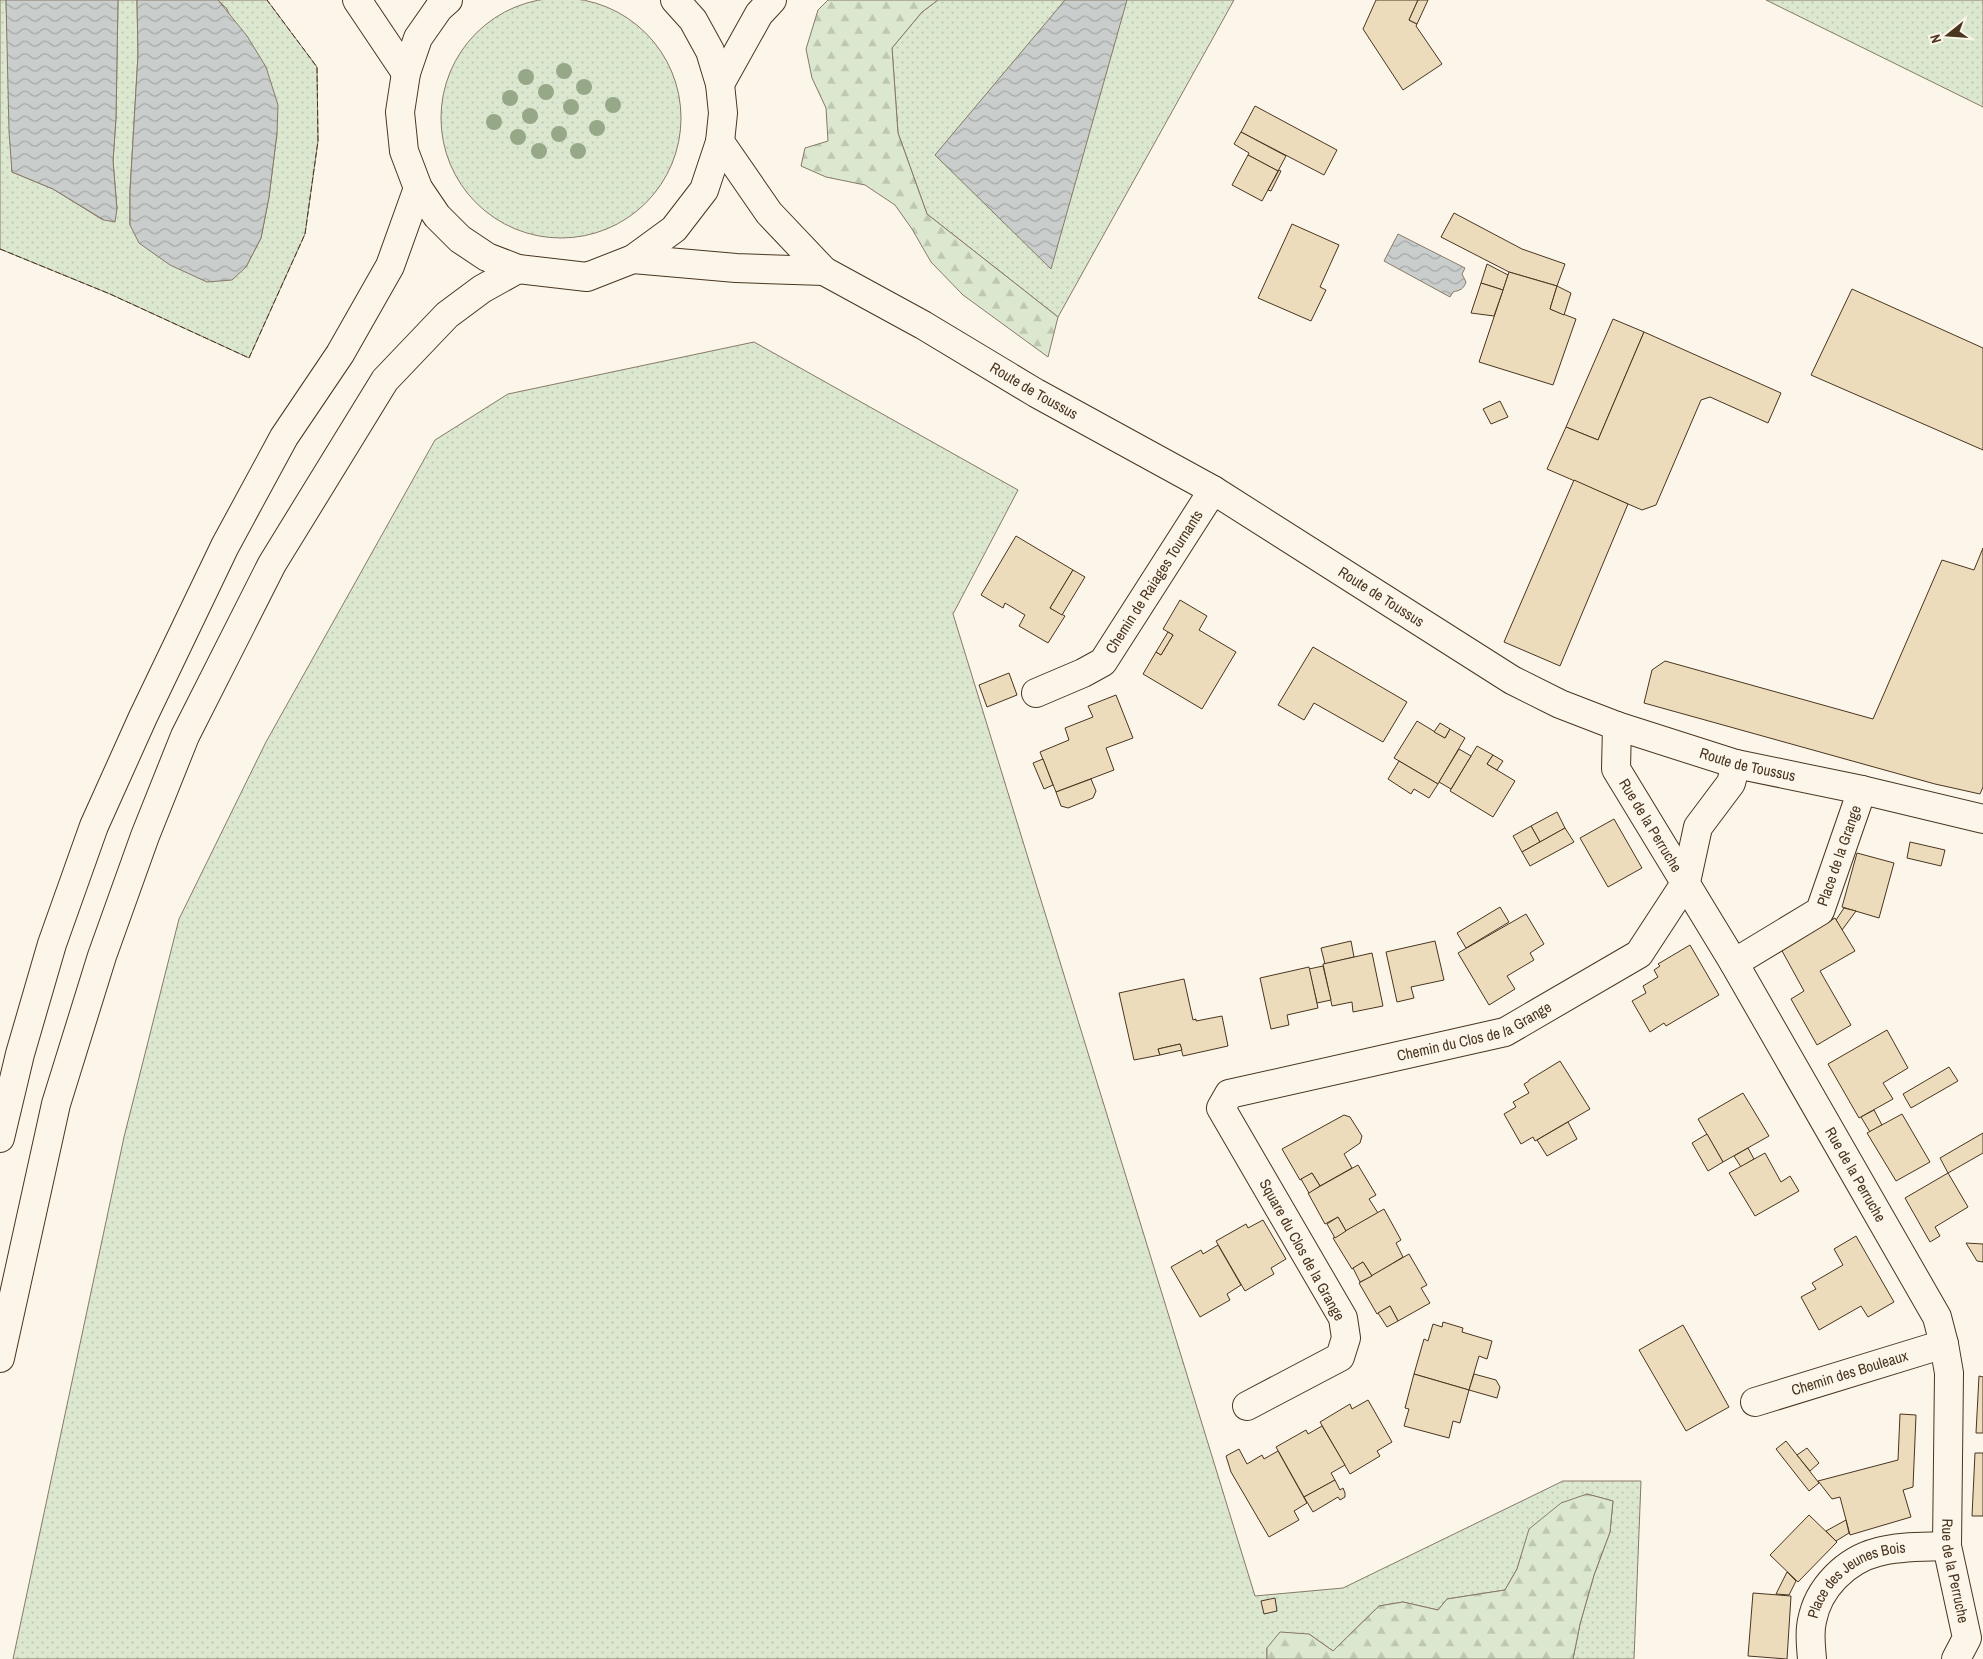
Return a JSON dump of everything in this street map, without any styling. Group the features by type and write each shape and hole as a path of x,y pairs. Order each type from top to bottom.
{"street":[{"path":"357,0 406,72"},
{"path":"448,0 439,8 418,38 406,72 400,112 404,151 418,188 437,216 460,239 487,257 518,269 587,277 634,258 674,230 704,190 720,142 723,113 720,84 710,51 693,20 675,0"},
{"path":"720,84 759,14 772,0"},
{"name":"Route de Toussus","path":"720,142 769,214 824,271 923,325 1036,393 1213,490 1512,680 1560,704 1617,726 1736,764 1862,790 1983,819"},
{"path":"0,1138 20,1054 52,944 94,826 143,717 225,546 284,437 340,354 390,266 418,188"},
{"name":"Route de Toussus","path":"634,258 736,268 824,271"},
{"path":"0,1358 56,1104 102,956 145,836 185,736 272,564 385,380 447,315 482,289 518,269"},
{"name":"Chemin de Raiages Tournants","path":"1036,693 1084,673 1103,662 1213,490"},
{"name":"Rue de la Perruche","path":"1617,726 1616,769 1734,963 1936,1317 1944,1344 1949,1373 1947,1546 1968,1646"},
{"path":"1686,882 1698,827 1731,783 1736,764"},
{"name":"Place de la Grange","path":"1734,963 1820,910 1862,790"},
{"name":"Chemin du Clos de la Grange","path":"1220,1108 1229,1094 1505,1032 1639,954 1686,882"},
{"name":"Square du Clos de la Grange","path":"1220,1108 1343,1318 1346,1338 1340,1357 1246,1406"},
{"name":"Chemin des Bouleaux","path":"1755,1402 1944,1344"},
{"name":"Place des Jeunes Bois","path":"1812,1659 1810,1641 1812,1621 1818,1601 1838,1573 1858,1560 1878,1552 1947,1546"}],"green space":[{"path":"561,-2 584,0 607,7 628,18 646,33 661,51 672,72 679,95 681,118 679,141 672,164 661,185 646,203 628,218 607,229 584,236 561,238 538,236 515,229 494,218 476,203 461,185 450,164 443,141 441,118 443,95 450,72 461,51 476,33 494,18 515,7 538,0"},
{"path":"0,0 6,0 12,172 53,189 103,220 117,209 113,161 116,118 118,0 137,0 138,55 130,191 130,225 246,267 261,238 269,197 277,133 227,9 218,0 267,0 317,67 318,141 305,234 249,358 110,294 0,249"},
{"path":"828,0 938,0 922,12 892,48 898,133 927,214 1058,317 1048,357 963,295 931,262 912,229 895,205 865,185 826,177 801,166 805,148 828,141 826,108 812,78 806,49 818,10"},
{"path":"938,0 1234,0 1058,317 927,214 898,133 892,48 922,12"},
{"path":"1766,0 1983,0 1983,107"},
{"path":"754,342 1018,490 953,614 1255,1596 1343,1588 1563,1481 1641,1481 1634,1659 1573,1659 1580,1624 1594,1575 1610,1532 1613,1501 1587,1494 1530,1529 1517,1569 1505,1590 1447,1599 1438,1610 1403,1602 1379,1606 1333,1651 1309,1634 1267,1648 1267,1659 13,1659 124,1137 179,919 266,742 435,440 508,394"},
{"path":"1587,1494 1613,1501 1610,1532 1594,1575 1580,1624 1573,1659 1267,1659 1267,1648 1280,1632 1309,1634 1333,1651 1379,1606 1403,1602 1438,1610 1447,1599 1505,1590 1517,1569 1529,1529 1561,1503"}],"water":[{"path":"6,0 118,0 116,118 113,161 117,209 115,222 104,220 53,189 12,172 9,132"},
{"path":"137,0 218,0 247,36 266,67 278,105 277,133 269,197 261,238 246,267 232,280 207,282 170,265 139,243 130,225 130,191 138,55"},
{"path":"1065,0 1127,0 1051,269 935,155"},
{"path":"1398,234 1465,268 1462,274 1466,282 1464,287 1453,292 1450,297 1384,261"}],"building":[{"path":"1376,0 1418,0 1409,20 1417,24 1416,26 1442,64 1403,90 1363,29"},
{"path":"1418,0 1428,0 1417,24 1409,20"},
{"path":"1255,106 1337,150 1324,175 1241,132"},
{"path":"1241,132 1286,156 1278,171 1248,155 1249,153 1234,144"},
{"path":"1248,155 1278,171 1262,201 1232,185"},
{"path":"1279,170 1281,171 1271,191 1268,190"},
{"path":"1454,213 1522,249 1565,264 1557,286 1509,272 1441,237"},
{"path":"1292,224 1339,245 1320,287 1326,290 1311,321 1258,298"},
{"path":"1487,264 1508,275 1503,290 1481,283"},
{"path":"1509,272 1557,286 1550,309 1576,319 1553,385 1479,362"},
{"path":"1481,283 1503,290 1494,316 1471,313"},
{"path":"1557,286 1571,293 1564,315 1550,309"},
{"path":"1852,289 1983,348 1983,450 1811,375"},
{"path":"1613,319 1644,332 1598,440 1566,427"},
{"path":"1644,332 1781,393 1768,423 1710,397 1701,400 1656,505 1642,510 1547,469 1566,427 1598,440"},
{"path":"1500,401 1508,417 1491,424 1483,409"},
{"path":"1574,480 1628,504 1560,666 1504,642"},
{"path":"1016,536 1073,570 1050,608 1065,616 1048,643 1019,626 1025,615 1005,603 1003,608 981,595"},
{"path":"1983,548 1983,787 1980,794 1935,784 1644,703 1652,670 1665,661 1873,719 1942,560 1974,570"},
{"path":"1073,570 1085,577 1062,615 1050,608"},
{"path":"1180,600 1207,616 1199,630 1236,652 1202,709 1143,674 1156,652 1161,655 1173,635 1163,629"},
{"path":"1168,632 1173,635 1161,655 1156,652"},
{"path":"1313,647 1407,702 1383,742 1314,703 1304,720 1278,705"},
{"path":"1009,673 1017,695 987,707 979,685"},
{"path":"1116,695 1133,738 1106,748 1114,770 1056,792 1040,752 1069,740 1065,728 1093,717 1088,706"},
{"path":"1417,721 1445,738 1450,729 1465,738 1438,784 1394,758"},
{"path":"1440,723 1450,729 1445,738 1434,732"},
{"path":"1477,746 1493,755 1487,764 1515,781 1493,817 1450,791"},
{"path":"1459,749 1471,756 1451,789 1439,782"},
{"path":"1493,755 1503,761 1497,770 1487,764"},
{"path":"1043,759 1053,785 1044,789 1033,763"},
{"path":"1399,761 1438,784 1429,798 1414,789 1411,794 1388,779"},
{"path":"1091,779 1096,791 1093,798 1068,808 1061,806 1056,792"},
{"path":"1557,812 1565,828 1540,842 1531,826"},
{"path":"1614,819 1642,868 1608,887 1580,838"},
{"path":"1531,826 1540,842 1522,852 1513,836"},
{"path":"1565,828 1574,842 1530,866 1522,852"},
{"path":"1910,842 1945,850 1941,866 1907,858"},
{"path":"1857,853 1894,863 1879,918 1842,907"},
{"path":"1500,907 1509,922 1466,948 1457,933"},
{"path":"1844,908 1856,911 1842,930 1836,920"},
{"path":"1526,914 1544,944 1530,953 1534,960 1507,976 1515,989 1489,1005 1458,953"},
{"path":"1835,918 1855,951 1820,971 1851,1025 1817,1045 1791,999 1804,991 1781,949"},
{"path":"1351,941 1354,957 1325,964 1321,948"},
{"path":"1435,941 1444,980 1411,987 1414,998 1397,1002 1386,952"},
{"path":"1690,945 1719,995 1666,1026 1664,1023 1650,1032 1632,1001 1646,993 1643,986 1658,977 1654,970 1660,966 1658,964"},
{"path":"1372,953 1383,1006 1353,1012 1352,1002 1332,1006 1323,964"},
{"path":"1323,966 1331,1000 1317,1003 1309,969"},
{"path":"1309,967 1318,1008 1287,1015 1289,1025 1271,1029 1260,978"},
{"path":"1184,979 1193,1020 1222,1016 1228,1046 1183,1056 1180,1044 1158,1049 1160,1055 1134,1060 1119,993"},
{"path":"1887,1030 1908,1068 1883,1083 1893,1099 1859,1118 1828,1064"},
{"path":"1180,1044 1182,1050 1160,1055 1158,1049"},
{"path":"1560,1061 1590,1109 1535,1141 1533,1137 1521,1144 1504,1114 1516,1107 1513,1102 1529,1093 1524,1084"},
{"path":"1949,1067 1958,1081 1911,1108 1903,1094"},
{"path":"1743,1093 1769,1136 1723,1162 1698,1119"},
{"path":"1874,1110 1882,1125 1870,1132 1861,1117"},
{"path":"1902,1114 1930,1162 1896,1181 1867,1133"},
{"path":"1344,1115 1350,1117 1362,1136 1360,1143 1344,1154 1352,1168 1320,1186 1312,1173 1300,1180 1282,1149"},
{"path":"1568,1122 1577,1139 1547,1156 1537,1140"},
{"path":"1983,1133 1983,1153 1948,1173 1940,1158"},
{"path":"1707,1134 1723,1162 1708,1171 1692,1143"},
{"path":"1748,1148 1754,1159 1741,1167 1734,1156"},
{"path":"1765,1153 1781,1182 1790,1176 1799,1191 1755,1216 1729,1173"},
{"path":"1358,1165 1376,1195 1369,1199 1378,1213 1346,1231 1338,1217 1325,1224 1308,1193"},
{"path":"1312,1173 1320,1186 1309,1193 1301,1179"},
{"path":"1948,1173 1968,1207 1935,1227 1940,1236 1930,1242 1905,1198"},
{"path":"1384,1209 1401,1240 1396,1243 1403,1257 1372,1276 1363,1262 1352,1269 1333,1238"},
{"path":"1338,1217 1346,1231 1335,1238 1327,1224"},
{"path":"1263,1220 1286,1259 1271,1268 1274,1274 1245,1291 1216,1241 1246,1224 1248,1228"},
{"path":"1856,1236 1894,1302 1868,1317 1861,1306 1819,1330 1801,1297 1816,1289 1812,1283 1843,1265 1834,1249"},
{"path":"1966,1243 1983,1244 1983,1262 1977,1261"},
{"path":"1218,1245 1241,1285 1227,1294 1230,1300 1200,1317 1171,1267 1201,1250 1203,1254"},
{"path":"1409,1254 1427,1285 1421,1288 1430,1303 1398,1321 1390,1306 1377,1314 1359,1283"},
{"path":"1363,1262 1372,1276 1360,1282 1353,1268"},
{"path":"1390,1306 1398,1321 1387,1327 1378,1313"},
{"path":"1443,1322 1463,1328 1462,1332 1492,1341 1487,1359 1479,1356 1469,1390 1414,1374 1424,1339 1428,1341 1433,1324 1442,1327"},
{"path":"1683,1325 1729,1407 1686,1431 1639,1350"},
{"path":"1414,1374 1469,1390 1460,1423 1453,1421 1449,1438 1404,1426 1409,1409 1405,1408"},
{"path":"1474,1374 1496,1380 1500,1387 1497,1398 1469,1390"},
{"path":"1979,1376 1983,1377 1983,1433 1976,1433"},
{"path":"1368,1400 1392,1442 1377,1451 1380,1456 1350,1474 1320,1422 1350,1404 1352,1409"},
{"path":"1900,1414 1916,1415 1913,1487 1903,1490 1911,1517 1850,1535 1840,1497 1832,1499 1818,1481 1898,1460"},
{"path":"1322,1426 1345,1465 1331,1473 1335,1480 1304,1497 1276,1447 1306,1430 1308,1434"},
{"path":"1786,1441 1819,1483 1809,1491 1776,1449"},
{"path":"1807,1448 1819,1463 1810,1471 1797,1455"},
{"path":"1239,1449 1247,1464 1262,1455 1264,1459 1278,1451 1307,1503 1294,1511 1299,1520 1269,1537 1231,1472 1226,1456"},
{"path":"1975,1453 1983,1453 1983,1516 1972,1516"},
{"path":"1335,1480 1340,1490 1343,1488 1345,1497 1340,1500 1338,1497 1313,1512 1304,1497"},
{"path":"1809,1515 1837,1542 1798,1582 1770,1555"},
{"path":"1846,1520 1849,1533 1836,1541 1826,1531"},
{"path":"1787,1572 1796,1581 1789,1595 1776,1594"},
{"path":"1753,1593 1791,1596 1787,1659 1748,1656"},
{"path":"1275,1598 1277,1611 1264,1614 1261,1601"}],"fence":[{"path":"0,249 110,294 249,358 305,234 318,141 317,67 267,0"}]}
